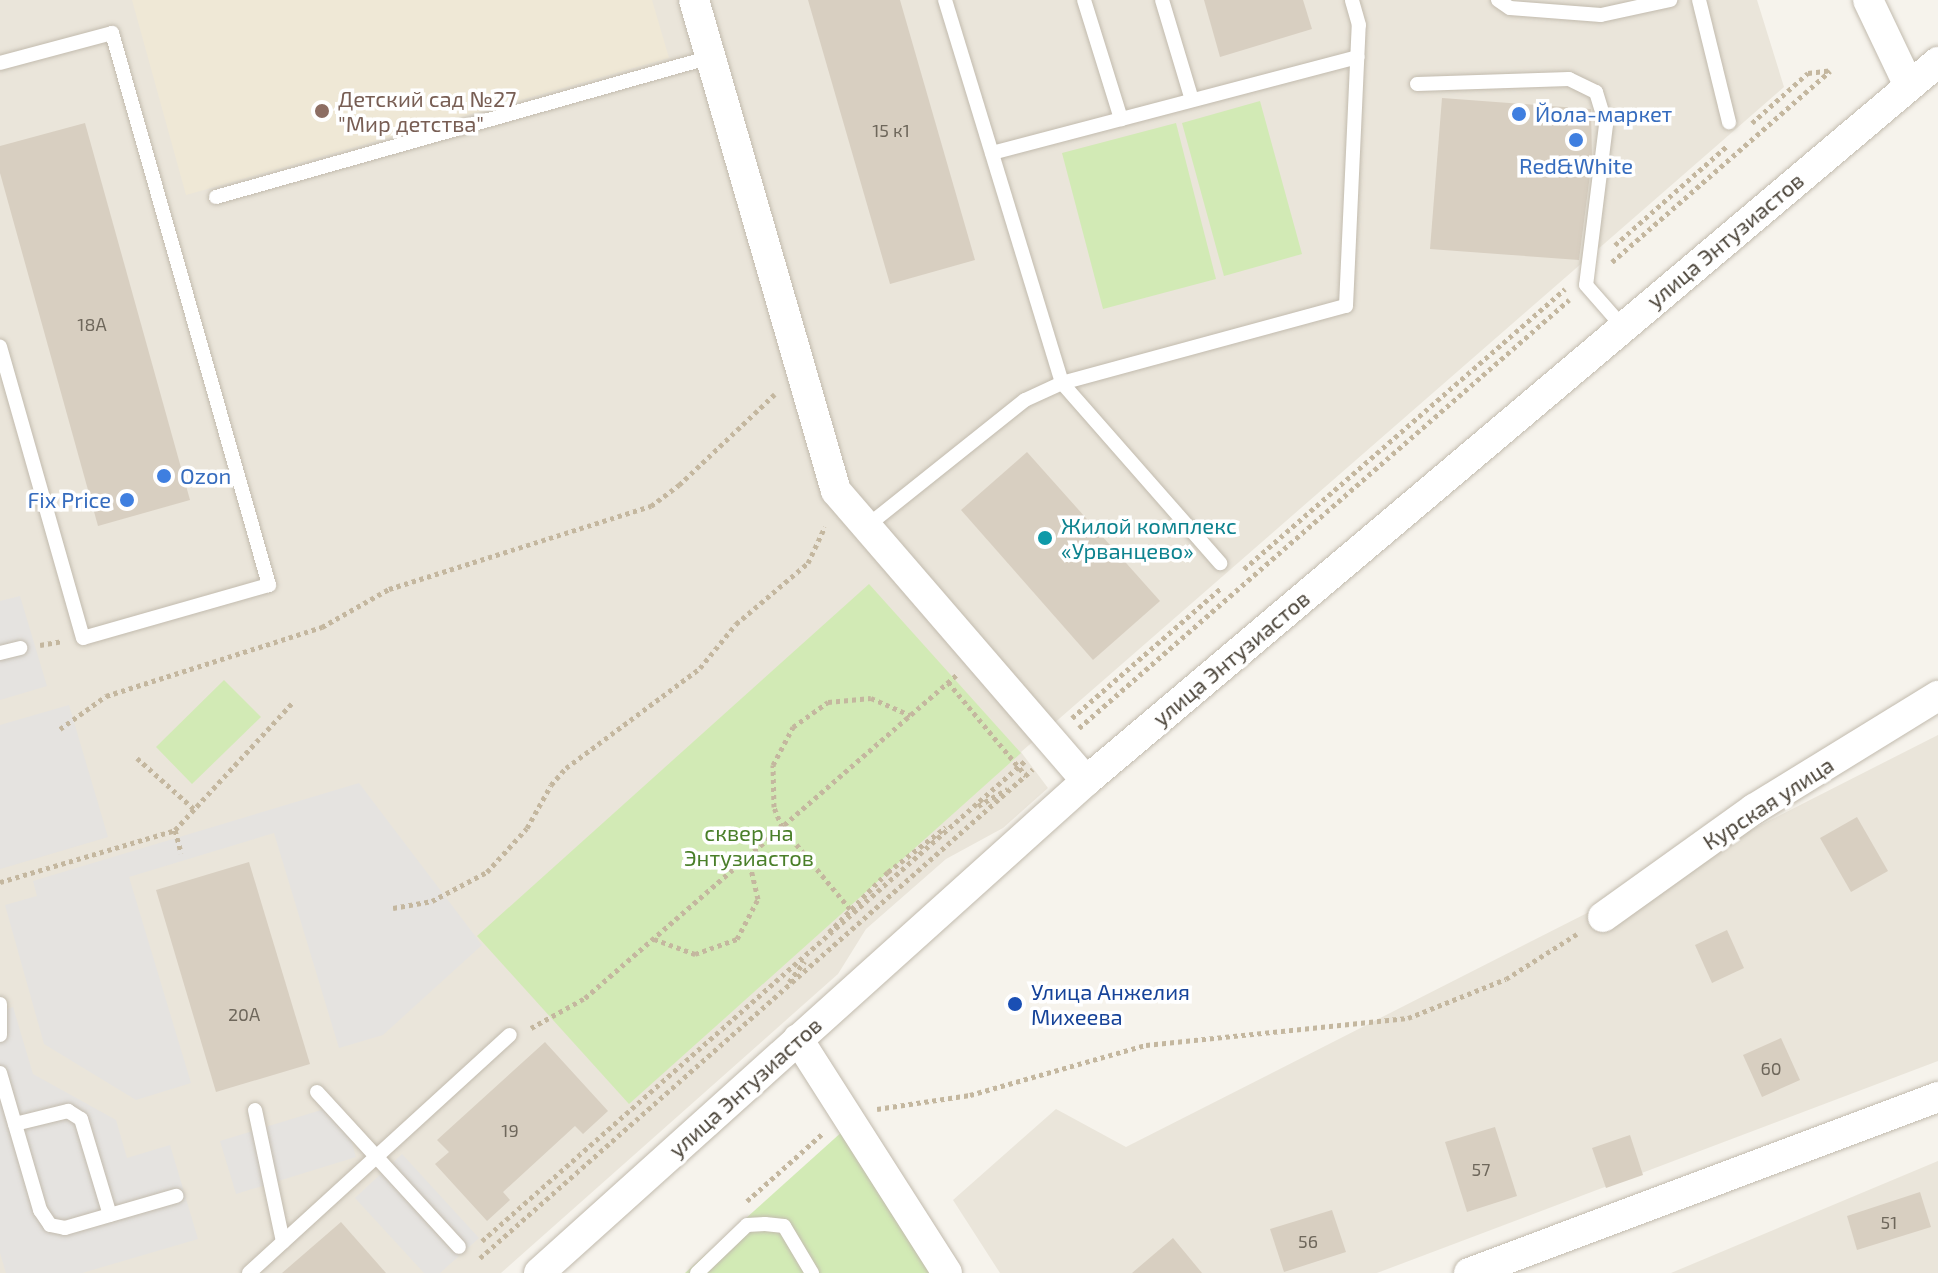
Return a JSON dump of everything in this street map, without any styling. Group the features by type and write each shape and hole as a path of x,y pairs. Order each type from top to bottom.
{"street":[{"path":"694,0 836,491 1086,781"},
{"path":"1868,0 1909,86"},
{"name":"улица Энтузиастов","path":"539,1273 1086,781 1938,62"},
{"name":"Курская улица","path":"1603,917 1754,809 1938,696"},
{"path":"798,1039 947,1273"},
{"path":"1469,1273 1938,1097"}],"lane":[{"path":"945,0 1062,383 1220,563"},
{"path":"1084,0 1121,119"},
{"path":"1162,0 1192,100"},
{"path":"867,526 1025,400 1062,383 1346,306 1359,25 1352,0"},
{"path":"1498,0 1510,8 1601,15 1670,0"},
{"path":"1699,0 1729,122"},
{"path":"0,63 112,33 269,585 83,638 0,347"},
{"path":"216,197 711,57"},
{"path":"992,153 1358,57"},
{"path":"1417,84 1569,79 1596,92 1606,125 1586,285 1622,326"},
{"path":"0,653 20,648"},
{"path":"0,1004 0,1035"},
{"path":"249,1273 510,1035"},
{"path":"0,1073 46,1221 65,1228 176,1196"},
{"path":"317,1092 459,1247"},
{"path":"255,1110 283,1242"},
{"path":"15,1124 68,1111 81,1119 110,1215"},
{"path":"697,1273 747,1225 765,1224 784,1226 812,1273"}],"path":[{"path":"478,1245 965,813 1018,767 1052,743 1586,285 1831,70 1808,73 1750,125"},
{"path":"1240,572 1739,135"},
{"path":"60,729 106,696 322,627 389,589 651,506 679,485 801,369"},
{"path":"393,908 459,889 507,853 566,768 700,668 736,624 808,563 836,491"},
{"path":"474,1264 1026,776 1052,743 1228,582"},
{"path":"20,648 83,638"},
{"path":"510,1035 585,998 978,656"},
{"path":"948,682 1026,776"},
{"path":"850,909 782,827 774,807 773,765 781,744 801,719 828,702 871,698 910,715"},
{"path":"0,882 175,830 294,701"},
{"path":"137,758 194,809"},
{"path":"781,992 850,909 911,853 965,813 1017,784"},
{"path":"175,830 181,853"},
{"path":"654,939 695,954 737,939 758,899 748,856"},
{"path":"744,1203 845,1113 970,1095 1146,1045 1408,1018 1506,979 1603,917"}],"shaded area":[{"path":"0,0 1757,0 1784,87 1021,752 1048,788 1003,828 946,859 866,929 838,974 501,1273 0,1273"},
{"name":"Детский сад №27 \"Мир детства\"","path":"132,0 652,0 669,58 186,195"},
{"path":"20,596 47,686 0,700 0,601"},
{"path":"69,705 108,837 0,869 0,725"},
{"path":"1938,735 1938,1061 1377,1273 1000,1273 953,1200 1056,1109 1126,1147"},
{"path":"359,783 482,945 383,1035 339,1048 274,833 129,877 191,1083 136,1100 44,1044 5,905 37,896 33,881"},
{"path":"13,1007 33,1074 116,1120 127,1158 170,1145 198,1239 82,1273 6,1273 0,1253 0,1011"},
{"path":"341,1104 356,1157 236,1194 220,1141"},
{"path":"402,1154 479,1238 440,1273 424,1273 355,1198"},
{"path":"1938,1161 1938,1273 1671,1273"}],"green space":[{"path":"1260,101 1302,254 1224,276 1182,123"},
{"path":"1176,123 1216,279 1103,309 1062,153"},
{"name":"сквер на Энтузиастов","path":"869,584 1021,753 629,1104 477,936"},
{"path":"224,680 261,717 192,784 156,747"},
{"path":"844,1130 938,1273 685,1273"}],"building":[{"path":"808,0 900,0 975,260 890,284"},
{"path":"1204,0 1303,0 1312,29 1220,57"},
{"path":"1442,98 1591,109 1592,159 1579,260 1430,249"},
{"path":"85,123 190,500 98,526 0,173 0,146"},
{"name":"Жилой комплекс «Урванцево»","path":"1027,452 1160,601 1093,660 961,510"},
{"path":"1857,817 1888,871 1851,892 1820,838"},
{"path":"249,862 310,1064 216,1092 156,890"},
{"path":"1727,930 1744,968 1712,983 1695,945"},
{"path":"1781,1038 1800,1080 1762,1097 1743,1055"},
{"path":"545,1042 608,1111 583,1134 575,1126 503,1192 510,1200 487,1221 435,1164 449,1152 437,1140"},
{"path":"1495,1127 1517,1196 1467,1212 1445,1142"},
{"path":"1630,1135 1643,1175 1606,1188 1592,1148"},
{"path":"1920,1192 1931,1227 1857,1250 1847,1216"},
{"path":"1332,1210 1346,1252 1284,1272 1270,1229"},
{"path":"341,1222 386,1273 282,1273"},
{"path":"1173,1238 1202,1273 1132,1273"}],"place":[{"name":"Детский сад №27 \"Мир детства\"","path":"322,111"},
{"name":"Йола-маркет","path":"1519,114"},
{"name":"Red&White","path":"1576,140"},
{"name":"Ozon","path":"164,476"},
{"name":"Fix Price","path":"127,500"},
{"name":"Жилой комплекс «Урванцево»","path":"1045,538"},
{"name":"Улица Анжелия Михеева","path":"1015,1004"}]}
